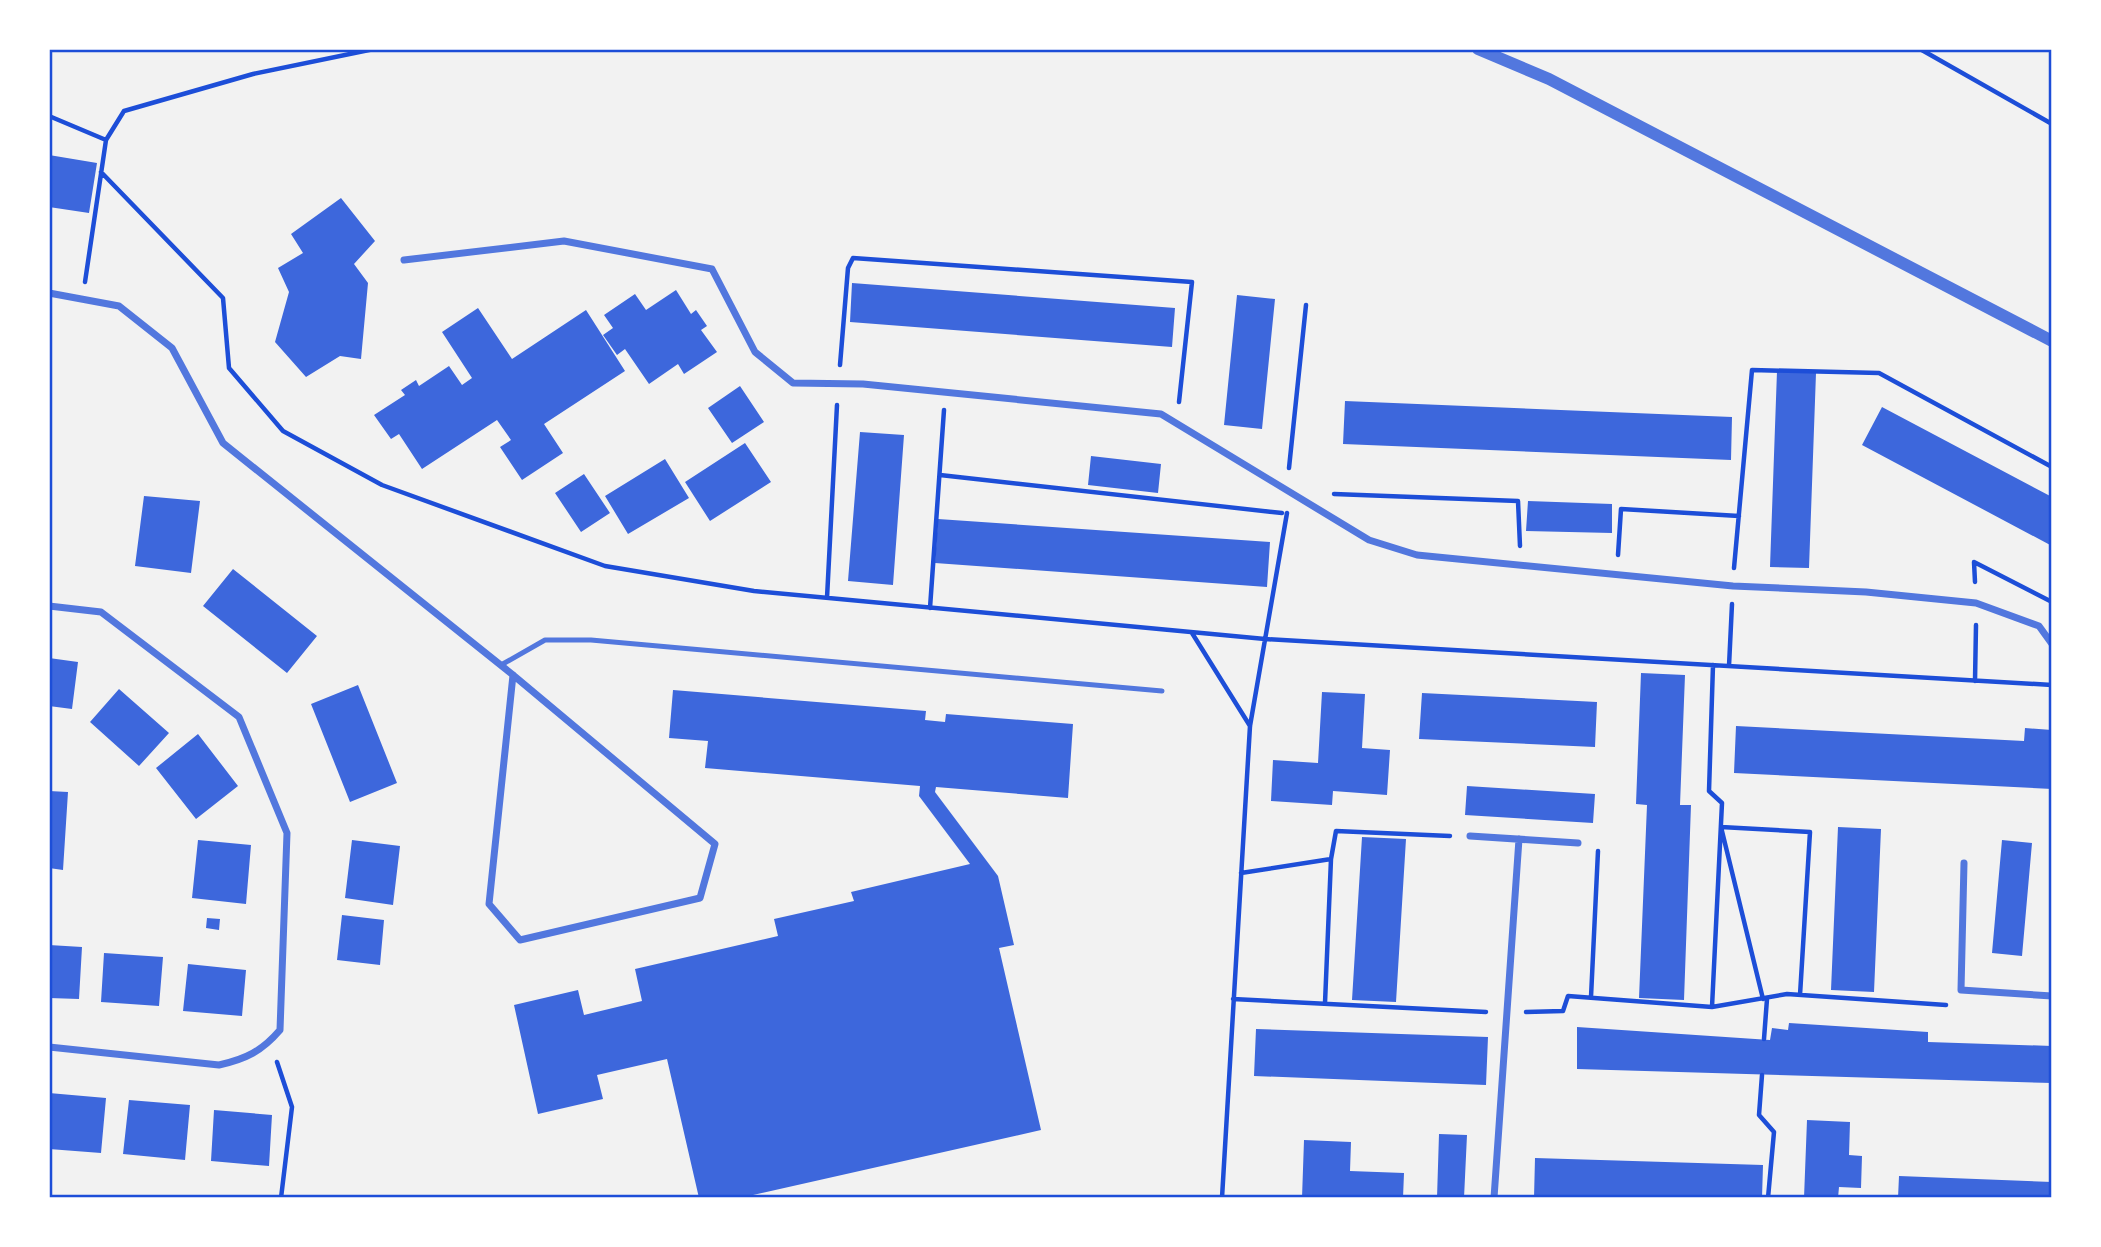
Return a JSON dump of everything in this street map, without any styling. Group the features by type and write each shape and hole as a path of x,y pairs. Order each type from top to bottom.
{"street":[{"path":"1478,49 1549,79 2052,341"},
{"path":"404,260 564,241 712,269 755,352 793,383 863,384 1161,414 1369,540 1417,555 1732,586 1866,592 1976,603 2039,626 2052,644"},
{"path":"49,293 119,306 172,348 223,443 513,675 715,844 700,898 520,940 489,904 513,675"},
{"path":"49,606 101,612 239,717 287,833 280,1030 267,1044 246,1059 219,1065 49,1047"},
{"path":"1470,836 1578,843"},
{"path":"1494,1198 1519,839"},
{"path":"1964,863 1961,990 2052,996"}],"lane":[{"path":"501,666 545,640 591,640 1162,691"}],"path":[{"path":"82,299 106,139 124,111 253,74 374,49"},
{"path":"1920,49 2052,124"},
{"path":"49,117 106,139"},
{"path":"101,172 223,298 229,368 283,431 382,485 606,566 754,591 1192,633 2052,685"},
{"path":"827,598 838,384 848,268 853,258 1192,282 1177,424"},
{"path":"1222,1198 1250,726 1287,513 1306,305"},
{"path":"1729,666 1732,586 1752,370 1879,373 2052,467"},
{"path":"930,608 945,392"},
{"path":"940,475 1287,513"},
{"path":"1288,491 1518,501 1521,566"},
{"path":"1617,576 1621,509 1739,516"},
{"path":"1974,562 2052,602"},
{"path":"1192,633 1250,726"},
{"path":"1712,1007 1722,803 1709,791 1713,665"},
{"path":"1721,827 1810,832 1800,995"},
{"path":"1721,827 1765,999 1764,1040"},
{"path":"1325,1003 1331,859 1336,831 1436,836"},
{"path":"1578,843 1598,847 1591,997"},
{"path":"1241,873 1331,859"},
{"path":"1233,999 1506,1013 1563,1011 1568,996 1712,1007 1787,994 1954,1006 1961,990"},
{"path":"267,1044 283,1073 292,1107 281,1198"},
{"path":"1762,1074 1759,1115 1774,1132 1768,1198"}],"building":[{"path":"49,155 97,163 89,213 49,207"},
{"path":"341,198 375,241 354,264 368,283 361,359 340,356 306,377 275,342 289,292 278,268 303,253 291,234"},
{"path":"852,283 1175,308 1172,347 850,322"},
{"path":"676,290 691,314 696,310 707,326 701,330 717,352 684,374 678,364 649,384 625,349 617,355 603,335 613,328 604,315 635,294 646,310"},
{"path":"1237,295 1275,299 1262,429 1224,425"},
{"path":"478,308 512,359 586,310 625,371 544,424 563,453 522,480 500,447 511,440 497,420 422,469 399,434 391,439 374,415 405,395 401,390 416,380 419,386 449,366 462,385 472,378 442,332"},
{"path":"1777,371 1816,373 1809,568 1770,567"},
{"path":"740,386 764,422 732,443 708,408"},
{"path":"1345,401 1732,417 1731,460 1343,444"},
{"path":"1882,407 2052,497 2052,546 1862,445"},
{"path":"860,432 904,435 893,585 848,581"},
{"path":"745,443 771,482 710,521 685,482"},
{"path":"1091,456 1161,464 1158,493 1088,485"},
{"path":"665,459 689,498 628,534 605,496"},
{"path":"584,474 610,513 581,532 555,493"},
{"path":"144,496 200,501 191,573 135,566"},
{"path":"1528,501 1612,504 1612,533 1526,531"},
{"path":"938,519 1270,542 1267,587 935,563"},
{"path":"233,569 317,636 287,673 203,606"},
{"path":"49,658 78,662 72,709 49,706"},
{"path":"1641,673 1685,675 1680,805 1691,805 1684,1000 1639,998 1647,805 1636,804"},
{"path":"358,685 397,783 350,802 311,704"},
{"path":"119,689 169,733 139,766 90,722"},
{"path":"673,690 926,711 925,720 945,722 946,714 1073,724 1068,798 936,787 935,792 998,876 1014,945 999,948 1041,1130 740,1198 699,1198 667,1059 597,1075 603,1099 538,1114 514,1005 578,990 584,1015 642,1001 635,969 778,936 774,919 854,901 851,892 970,864 919,796 920,786 705,768 708,741 669,738"},
{"path":"1322,692 1365,694 1362,748 1390,750 1387,795 1333,791 1332,805 1271,801 1273,760 1318,763"},
{"path":"1422,693 1597,702 1595,747 1419,739"},
{"path":"1736,726 2024,741 2025,728 2052,730 2052,789 1734,773"},
{"path":"198,734 238,786 196,819 156,768"},
{"path":"1467,786 1595,794 1593,823 1465,815"},
{"path":"49,791 68,792 63,870 49,868"},
{"path":"1838,827 1881,829 1874,992 1831,990"},
{"path":"1362,837 1406,839 1396,1002 1352,1000"},
{"path":"198,840 251,845 246,904 192,898"},
{"path":"352,840 400,846 393,905 345,898"},
{"path":"2002,840 2032,843 2022,956 1992,953"},
{"path":"342,915 384,920 380,965 337,960"},
{"path":"207,918 220,919 219,930 206,928"},
{"path":"49,945 82,947 79,999 49,998"},
{"path":"104,953 163,957 159,1006 101,1002"},
{"path":"188,964 246,970 242,1016 183,1011"},
{"path":"1789,1023 1928,1032 1928,1042 2052,1046 2052,1083 1577,1069 1577,1027 1770,1040 1772,1028 1788,1030"},
{"path":"1256,1029 1488,1037 1486,1085 1254,1076"},
{"path":"49,1093 106,1098 101,1153 49,1149"},
{"path":"129,1100 190,1105 185,1160 123,1154"},
{"path":"214,1110 272,1115 269,1166 211,1161"},
{"path":"1807,1120 1850,1122 1849,1155 1862,1156 1861,1188 1839,1187 1838,1198 1804,1198"},
{"path":"1439,1134 1467,1135 1464,1198 1437,1198"},
{"path":"1304,1140 1351,1142 1350,1171 1404,1173 1403,1198 1302,1198"},
{"path":"1535,1158 1763,1165 1762,1198 1534,1198"},
{"path":"1899,1176 2052,1182 2052,1198 1898,1198"}]}
